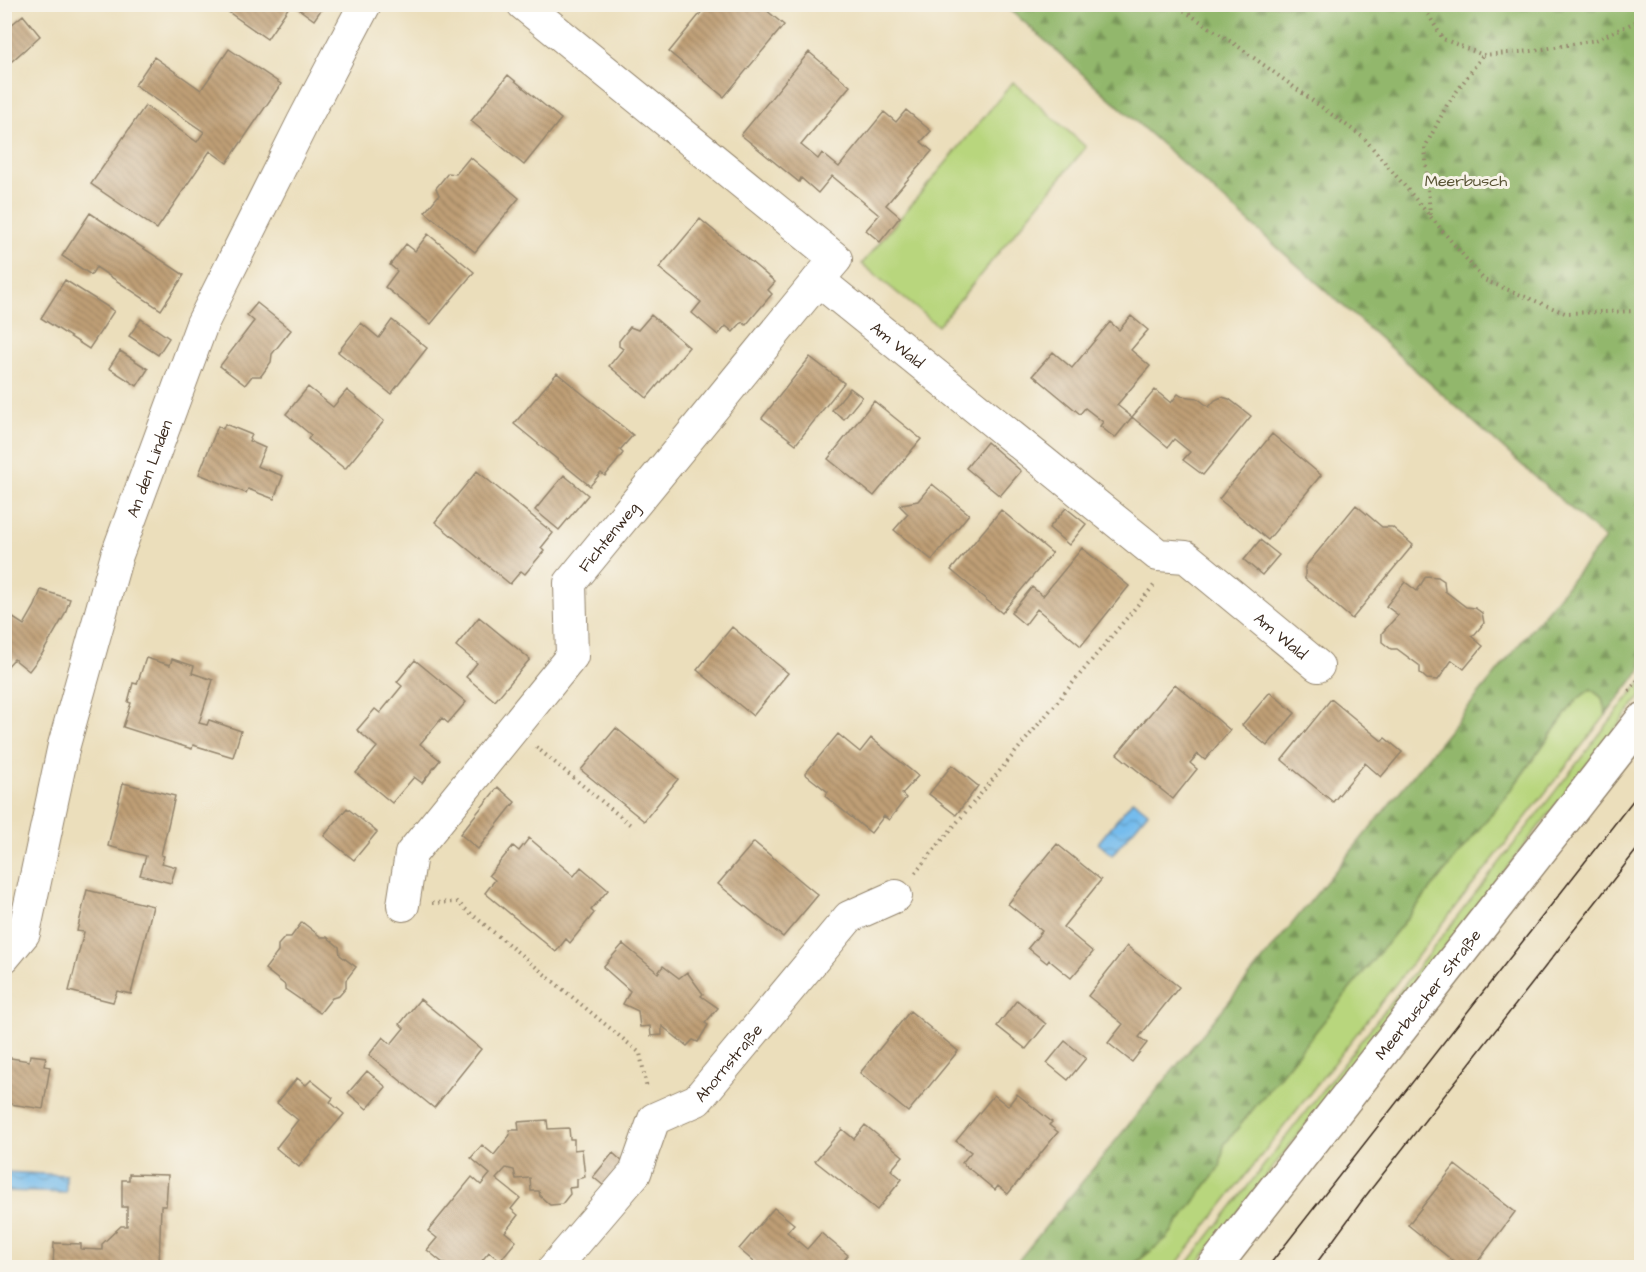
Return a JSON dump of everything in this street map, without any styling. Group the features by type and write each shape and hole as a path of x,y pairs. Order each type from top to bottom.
{"main road":[{"name":"Meerbuscher Straße","path":"1213,1268 1641,720"}],"street":[{"name":"An den Linden","path":"4,957 24,933 64,745 117,555 202,324 365,4"},
{"path":"523,4 836,259 818,280"},
{"name":"Am Wald","path":"818,280 1158,555 1186,557 1318,666"},
{"name":"Fichtenweg","path":"403,905 411,854 572,656 570,583 818,280"},
{"name":"Ahornstraße","path":"654,1119 697,1100 849,917 896,896"},
{"path":"554,1268 635,1173 654,1119"}],"path":[{"path":"1174,4 1239,46 1364,138 1484,280 1565,313 1641,311"},
{"path":"1422,4 1443,39 1483,55 1532,51 1596,40 1641,19"},
{"path":"1431,216 1425,147 1447,105 1483,55"},
{"path":"896,896 1161,577 1158,555"},
{"path":"513,728 633,827"},
{"path":"403,905 457,902 640,1053 654,1119"}],"green space":[{"name":"Meerbusch","path":"1005,5 1641,5 1641,669 1606,715 1602,698 1591,689 1575,701 1513,787 1224,1145 1220,1167 1167,1238 1130,1267 1013,1267 1605,539"},
{"path":"1013,82 1086,147 938,326 862,264"},
{"path":"1641,681 1641,696 1195,1267 1184,1268"},
{"path":"1591,689 1602,698 1606,715 1174,1267 1130,1268 1167,1238 1220,1167 1224,1145 1513,787 1575,701"}],"water":[{"path":"1133,800 1148,812 1112,855 1098,843"},
{"path":"5,1172 66,1175 66,1193 5,1191"}],"building":[{"path":"217,4 291,4 267,39"},
{"path":"292,4 325,4 314,20"},
{"path":"708,4 759,4 784,25 724,97 669,52"},
{"path":"23,15 40,36 4,68 4,31"},
{"path":"229,49 281,84 227,163 210,151 157,229 91,184 145,106 197,142 204,132 135,85 154,57 201,90"},
{"path":"809,52 850,86 801,145 818,159 822,153 839,167 884,112 896,122 906,110 931,131 921,142 932,151 886,205 900,217 880,242 866,230 879,215 832,176 818,193 801,178 799,182 741,135"},
{"path":"508,75 561,119 524,165 471,121"},
{"path":"470,157 519,198 475,252 425,212 439,195 436,188 448,173 456,174"},
{"path":"90,213 184,275 161,310 96,267 91,275 62,256"},
{"path":"700,219 775,282 768,290 772,294 746,325 742,322 733,332 726,326 718,335 692,313 701,302 659,268"},
{"path":"428,234 474,272 431,324 385,287 397,271 390,265 406,244 415,251"},
{"path":"65,280 114,311 89,349 41,318"},
{"path":"257,303 291,330 272,354 271,362 261,376 252,376 245,385 220,366 254,321 247,315"},
{"path":"651,315 689,347 647,398 609,366 623,349 619,346 619,341 630,327 638,330"},
{"path":"1131,316 1148,330 1131,350 1150,366 1117,405 1132,417 1115,438 1100,426 1103,422 1085,408 1080,414 1033,375 1053,352 1072,368 1110,322 1119,330"},
{"path":"141,319 169,338 158,355 129,336"},
{"path":"392,320 427,348 391,394 338,352 361,323 379,338"},
{"path":"120,351 148,369 137,386 109,368"},
{"path":"810,357 844,383 796,444 762,418"},
{"path":"557,373 633,435 620,450 623,453 605,476 601,473 590,486 514,424"},
{"path":"308,387 333,407 347,390 384,421 345,469 308,439 311,435 286,414"},
{"path":"850,388 862,397 844,419 832,410"},
{"path":"1155,390 1171,403 1178,394 1197,398 1209,407 1215,400 1222,397 1229,399 1251,416 1203,475 1183,460 1190,452 1174,439 1168,447 1132,417"},
{"path":"874,401 921,439 874,496 828,459"},
{"path":"225,424 252,435 249,441 265,448 257,466 283,476 274,499 248,489 246,493 199,474 218,426 223,429"},
{"path":"1272,434 1321,475 1268,540 1219,499"},
{"path":"987,442 1021,471 1000,496 966,468"},
{"path":"477,471 553,533 541,548 544,551 525,574 521,571 510,584 435,522"},
{"path":"564,475 588,495 559,530 535,510"},
{"path":"932,484 969,514 932,560 894,530 908,514 900,506 918,501"},
{"path":"1356,505 1382,527 1392,527 1413,545 1352,619 1305,579 1305,567"},
{"path":"1066,508 1086,524 1069,545 1049,528"},
{"path":"1001,510 1052,553 1002,613 951,570"},
{"path":"1260,540 1279,555 1262,575 1244,560"},
{"path":"1082,548 1129,586 1081,646 1037,609 1025,625 1011,613 1032,587 1043,596"},
{"path":"1426,576 1438,577 1444,581 1445,591 1466,607 1475,608 1482,613 1484,623 1471,636 1483,646 1464,669 1452,660 1438,680 1427,679 1420,673 1420,666 1397,649 1391,649 1382,642 1382,633 1398,615 1386,606 1405,582 1417,591"},
{"path":"41,590 70,599 64,616 42,654 29,671 14,659 4,670 4,612 24,625"},
{"path":"479,617 530,659 495,701 466,677 477,663 456,646"},
{"path":"732,627 788,673 753,716 697,670"},
{"path":"146,658 170,665 172,659 194,666 192,673 213,680 199,723 207,725 209,720 241,731 233,757 193,745 192,749 123,727 131,703 128,702 133,683 137,684"},
{"path":"415,660 466,702 448,723 442,718 420,744 440,760 422,783 414,777 392,803 356,773 377,747 357,730 375,709 380,713 402,686 397,682"},
{"path":"1175,684 1230,730 1205,760 1198,754 1190,763 1197,769 1173,799 1117,754"},
{"path":"1270,692 1295,713 1267,746 1242,725"},
{"path":"1331,699 1382,741 1385,738 1402,752 1381,777 1365,763 1333,802 1282,760"},
{"path":"616,728 678,779 644,821 581,770"},
{"path":"838,734 860,752 871,738 918,776 902,794 906,798 889,820 884,816 871,833 825,796 828,792 805,774"},
{"path":"952,765 978,786 956,815 929,794"},
{"path":"123,783 175,796 161,855 164,856 162,863 176,867 171,883 140,875 146,856 108,846"},
{"path":"498,787 515,802 478,849 460,834"},
{"path":"347,808 377,832 354,860 324,836"},
{"path":"529,838 574,876 581,867 608,890 591,910 594,913 570,943 566,939 556,952 485,893 495,880 489,875 513,846 519,851"},
{"path":"754,842 818,895 783,937 718,884"},
{"path":"1057,844 1101,880 1063,927 1093,952 1071,978 1049,960 1047,963 1028,948 1042,931 1008,904"},
{"path":"87,890 153,906 131,994 117,991 113,1002 69,991 84,932 77,931"},
{"path":"302,922 339,947 340,955 356,967 346,980 346,988 339,996 332,998 320,1013 285,989 285,985 265,969 278,952 278,945 285,937 291,937"},
{"path":"623,944 658,973 663,966 679,978 687,972 703,994 701,996 718,1008 705,1023 708,1025 698,1042 693,1040 687,1046 662,1026 662,1035 651,1036 650,1026 640,1027 638,1011 623,1004 630,991 603,967"},
{"path":"1127,946 1179,987 1139,1037 1147,1043 1132,1062 1108,1043 1123,1024 1088,996"},
{"path":"420,999 481,1049 434,1108 369,1055 383,1037 391,1044 404,1028 400,1024"},
{"path":"1017,1000 1046,1024 1026,1049 997,1026"},
{"path":"910,1011 958,1051 908,1112 860,1073"},
{"path":"1065,1041 1086,1058 1068,1080 1047,1063"},
{"path":"30,1055 46,1057 44,1066 50,1067 43,1109 4,1103 4,1057 29,1061"},
{"path":"367,1071 386,1087 367,1109 348,1093"},
{"path":"297,1078 306,1085 311,1080 333,1098 330,1102 344,1114 299,1167 276,1148 298,1120 277,1103"},
{"path":"1017,1094 1052,1122 1049,1125 1058,1132 1008,1194 998,1186 995,1190 962,1163 971,1152 956,1141 994,1095 1008,1106"},
{"path":"547,1120 548,1129 569,1128 570,1139 574,1139 574,1150 582,1149 585,1177 577,1179 577,1187 569,1188 570,1194 562,1204 550,1205 540,1196 539,1191 531,1191 530,1178 516,1179 514,1170 506,1168 496,1179 520,1198 511,1209 518,1215 505,1232 516,1241 500,1261 489,1252 476,1268 467,1263 463,1268 449,1268 427,1250 437,1238 428,1231 472,1177 481,1185 490,1174 471,1158 482,1145 494,1155 510,1135 509,1130 519,1130 518,1122"},
{"path":"865,1125 903,1156 891,1170 902,1179 877,1210 815,1161 842,1129 854,1139"},
{"path":"613,1153 624,1163 604,1186 593,1177"},
{"path":"1455,1165 1515,1212 1473,1268 1462,1268 1408,1225"},
{"path":"129,1174 168,1175 166,1206 161,1206 159,1268 53,1268 54,1243 81,1244 81,1249 102,1250 102,1244 121,1226 127,1226 127,1207 122,1207 122,1180 129,1180"},
{"path":"774,1208 794,1224 787,1232 807,1249 821,1233 848,1255 838,1268 761,1268 739,1249"}],"tram line":[{"path":"1267,1268 1642,789"},
{"path":"1313,1268 1361,1202 1642,843"}]}
